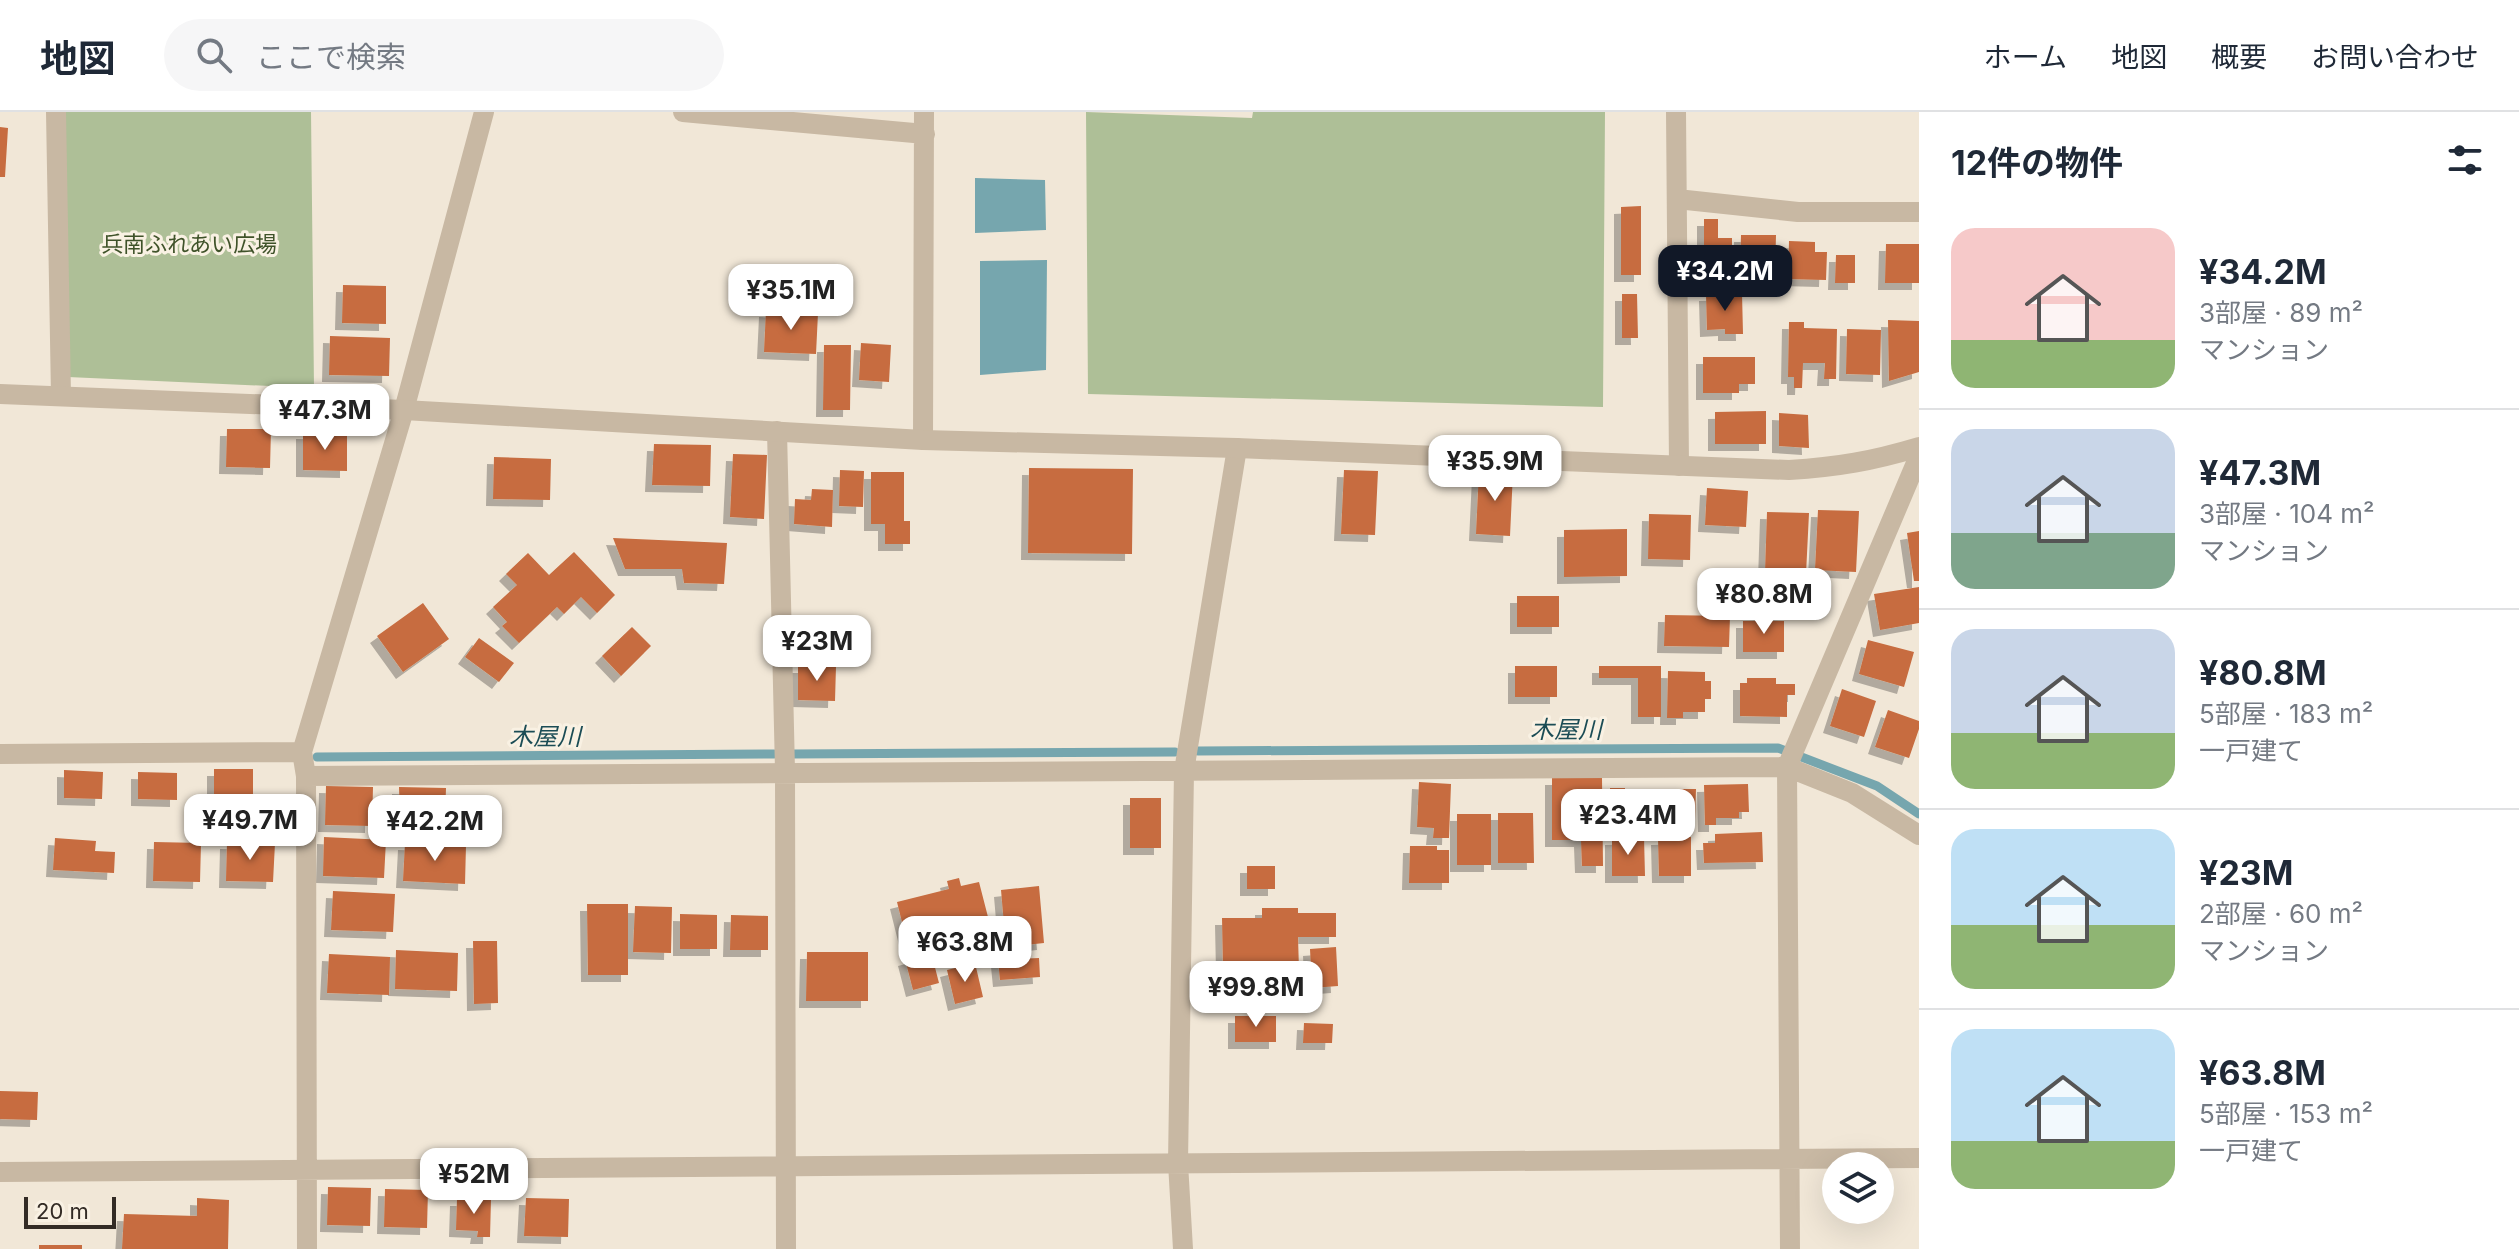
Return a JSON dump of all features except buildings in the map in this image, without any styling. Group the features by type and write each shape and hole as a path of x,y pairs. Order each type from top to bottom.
{"street":[{"path":"56,112 61,396"},
{"path":"307,1249 306,776 302,752 404,410 484,112"},
{"path":"683,112 925,134"},
{"path":"923,440 924,112"},
{"path":"1676,112 1679,466"},
{"path":"1677,199 1798,212 1919,212"},
{"path":"0,394 404,410 923,440 1237,448 1789,470 1839,467 1919,447"},
{"path":"777,431 785,770 786,1249"},
{"path":"1183,1249 1178,1163 1184,771 1237,448"},
{"path":"1790,1249 1790,759 1919,456"},
{"path":"0,754 302,752"},
{"path":"306,776 785,770 1184,771 1790,759 1919,835"},
{"path":"0,1172 1919,1158"}],"green space":[{"name":"兵南ふれあい広場","path":"63,112 311,112 314,388 68,377"},
{"path":"1086,112 1252,118 1253,112 1605,112 1603,407 1088,394"}],"water":[{"path":"975,178 1045,180 1046,230 975,233"},
{"path":"1047,260 1046,370 980,375 980,261"}],"waterway":[{"name":"木屋川","path":"1198,751 1778,748 1877,786 1919,814"},
{"name":"木屋川","path":"792,754 1175,752"},
{"name":"木屋川","path":"317,757 774,754"}]}
